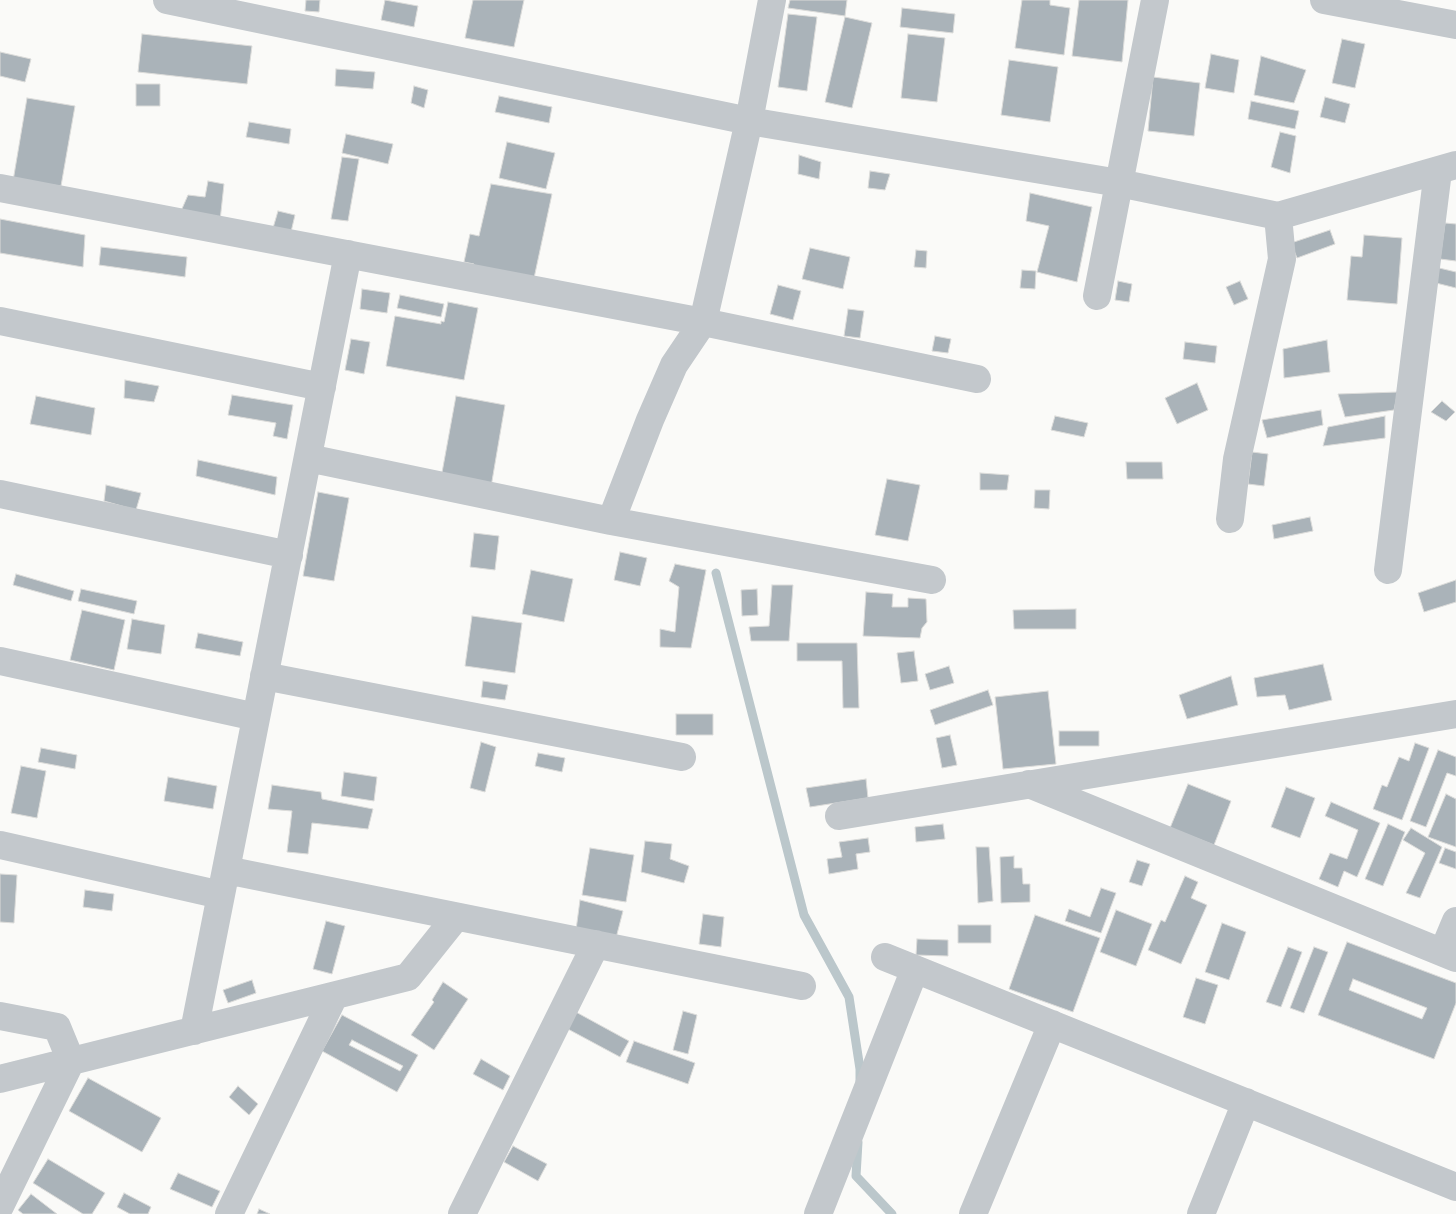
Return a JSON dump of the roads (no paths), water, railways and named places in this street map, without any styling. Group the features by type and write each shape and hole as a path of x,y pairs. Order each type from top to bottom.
{"street":[{"path":"167,0 749,121 1119,183 1278,216 1447,168 1388,570"},
{"path":"611,521 650,420 674,365 703,322 749,121 772,0"},
{"path":"1097,296 1155,0"},
{"path":"1324,0 1456,25"},
{"path":"0,188 703,322 977,379"},
{"path":"1230,519 1236,459 1282,259 1278,216"},
{"path":"194,1031 348,254"},
{"path":"0,321 322,387"},
{"path":"308,458 611,521 932,580"},
{"path":"0,494 289,555"},
{"path":"0,662 256,717"},
{"path":"264,676 682,757"},
{"path":"839,816 1456,714"},
{"path":"1029,784 1450,955 1456,921"},
{"path":"0,845 224,883 456,917 802,986"},
{"path":"0,1079 408,977 456,917"},
{"path":"462,1214 596,944"},
{"path":"885,957 1456,1187"},
{"path":"818,1214 915,969"},
{"path":"229,1214 334,996"},
{"path":"0,1016 57,1027 72,1061"},
{"path":"974,1214 1052,1024"},
{"path":"0,1206 72,1061"},
{"path":"1201,1214 1246,1102"}],"waterway":[{"path":"716,573 804,915 849,997 860,1069 860,1081"},
{"path":"858,1142 856,1176 892,1214"}]}
